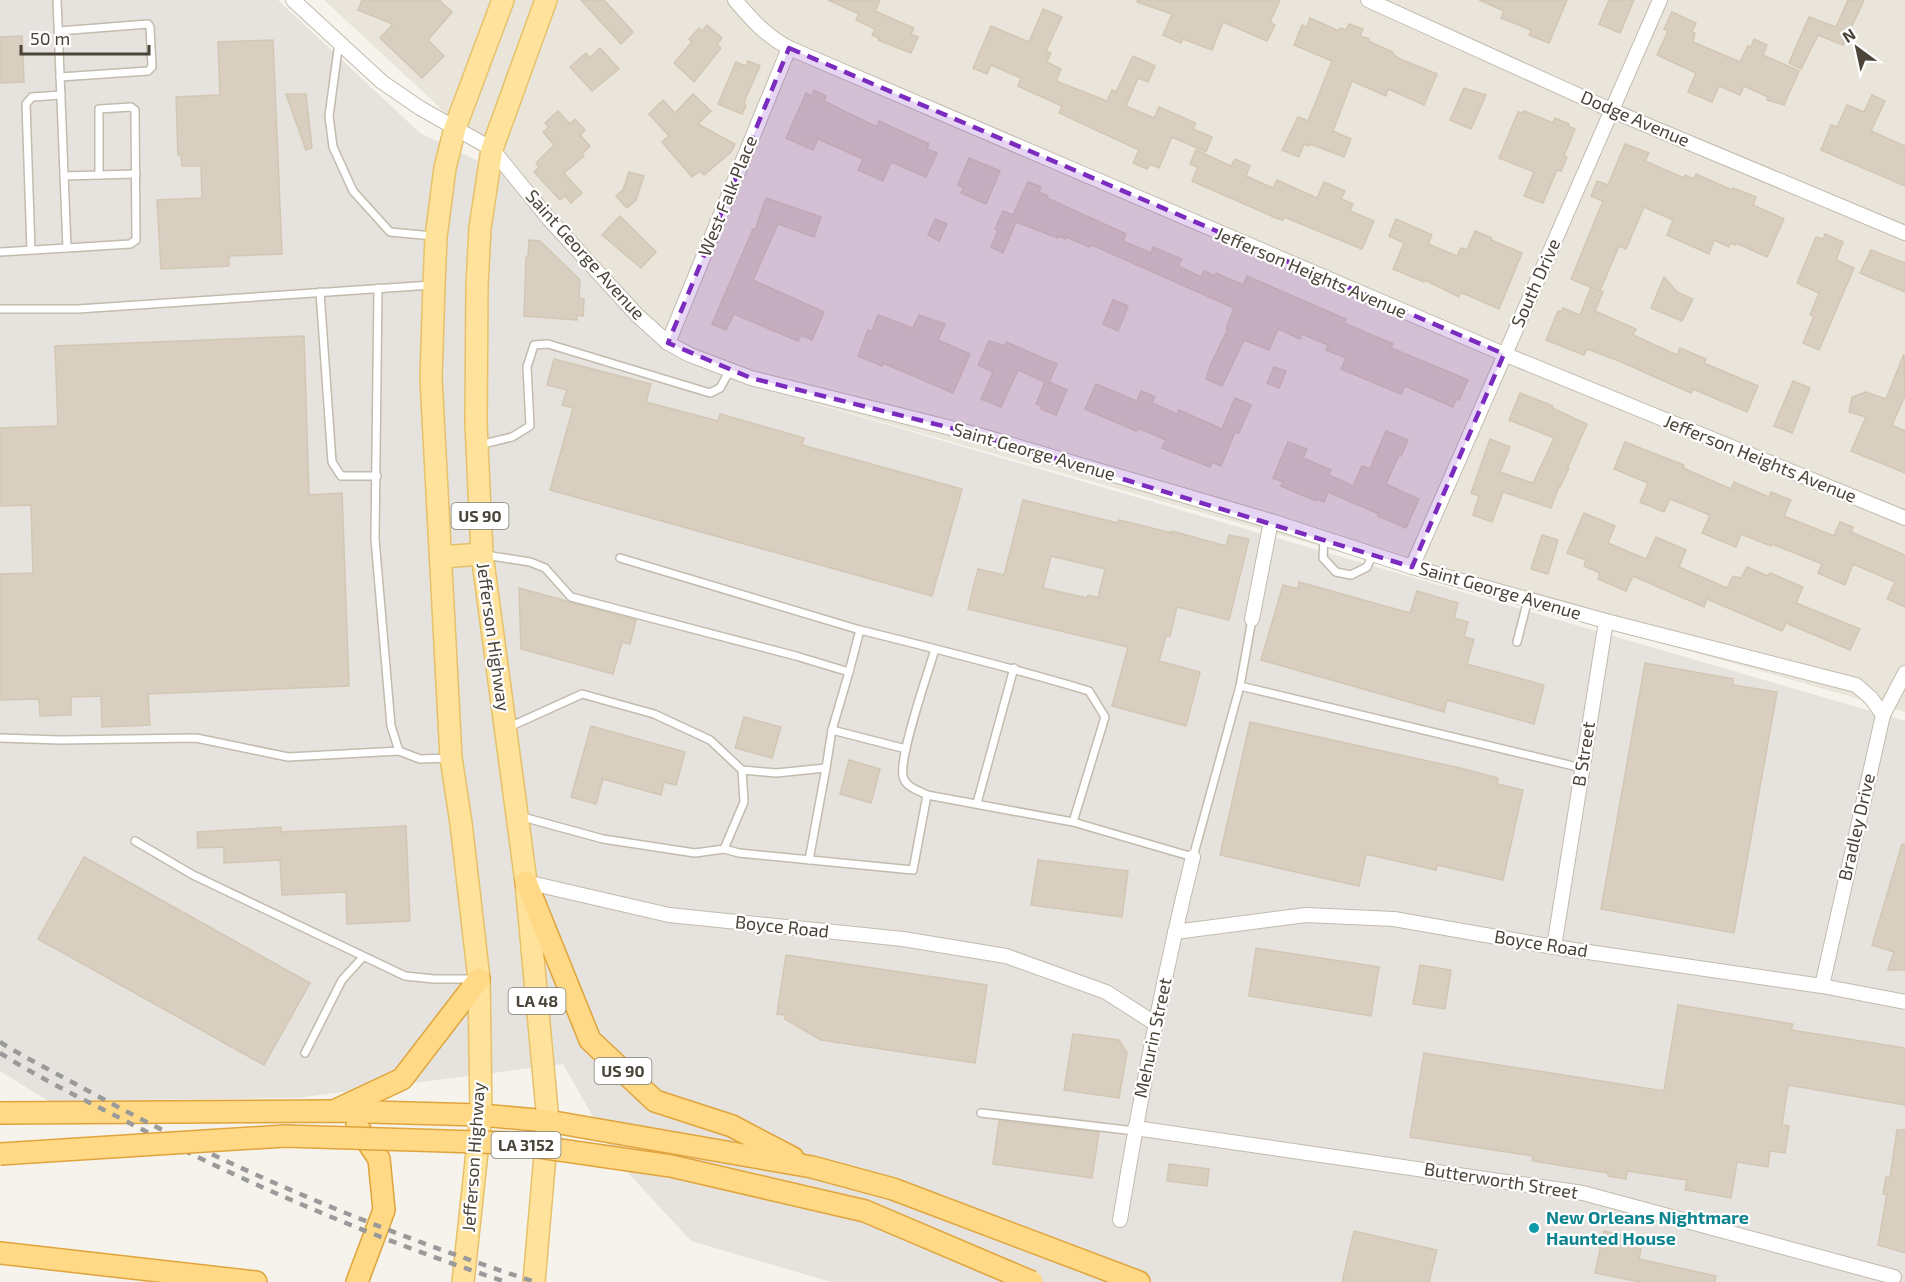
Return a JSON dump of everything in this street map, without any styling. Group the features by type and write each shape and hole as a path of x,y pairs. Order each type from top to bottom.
{"highway":[{"name":"US 90","path":"526,882 590,1040 655,1101 732,1126 812,1167 893,1189 1139,1282"},
{"path":"334,1111 402,1079 479,979"},
{"path":"334,1111 358,1128 379,1159 384,1210 357,1282"},
{"path":"0,1113 334,1111 481,1115 548,1121 812,1167"},
{"name":"LA 3152","path":"0,1154 285,1136 511,1143 671,1166 865,1211 1032,1282"},
{"path":"0,1253 256,1282"}],"main road":[{"name":"Jefferson Highway","path":"463,1282 481,1115 479,979 451,758 431,378 436,237 445,168 455,128 503,0"},
{"name":"Jefferson Highway","path":"534,1282 548,1121 526,882 482,554 477,445 477,286 480,228 492,149 546,0"},
{"path":"441,557 482,554"}],"street":[{"name":"Saint George Avenue","path":"292,0 382,82 420,108 492,149 549,219 637,315 668,343 690,355 751,378 975,434 1271,521 1412,567 1606,621 1856,685 1871,698 1882,715"},
{"name":"Jefferson Heights Avenue","path":"735,0 758,27 789,48 1504,354 1905,518"},
{"name":"Dodge Avenue","path":"1368,0 1613,111 1905,233"},
{"name":"South Drive","path":"1412,567 1660,0"},
{"name":"West Falk Place","path":"668,343 789,48"},
{"path":"1252,619 1271,521"},
{"name":"B Street","path":"1554,946 1606,621"},
{"name":"Bradley Drive","path":"1822,986 1882,715 1905,673"},
{"name":"Mehurin Street","path":"1120,1220 1156,1024 1193,857"},
{"name":"Boyce Road","path":"526,882 669,915 903,939 1006,956 1106,993 1156,1024"},
{"name":"Boyce Road","path":"1175,932 1306,915 1394,919 1554,946 1822,986 1905,1002"},
{"name":"Butterworth Street","path":"1135,1129 1582,1193 1900,1278"}],"lane":[{"path":"57,0 67,248"},
{"path":"58,31 148,24 152,67 148,71 60,77"},
{"path":"339,42 329,116 333,147 353,191 390,232 436,237"},
{"path":"31,250 26,104 32,97 61,95"},
{"path":"0,252 130,244 136,240 135,110 131,107 98,111 99,175"},
{"path":"64,176 136,174"},
{"path":"0,309 78,309 434,285"},
{"path":"378,288 375,539 391,726 399,751"},
{"path":"320,292 332,462 341,476 376,476"},
{"path":"477,445 512,437 530,426 527,367 534,345 548,344 710,393 720,388 730,370"},
{"path":"1324,538 1323,558 1336,572 1351,575 1367,567 1373,554"},
{"path":"482,554 530,562 545,568 571,597 849,672"},
{"path":"620,558 860,630 1014,668 1089,691 1105,717 1073,822"},
{"path":"1517,642 1528,599"},
{"path":"935,649 906,749 903,775 908,786 927,795 1073,822 1193,857 1240,686 1252,619"},
{"path":"809,860 832,730 860,630"},
{"path":"977,803 1014,668"},
{"path":"1240,686 1582,768"},
{"path":"505,729 582,694 654,714 710,740 742,770 776,772 826,768"},
{"path":"832,730 906,749"},
{"path":"0,738 60,740 195,738 288,757 399,751 420,759 451,758"},
{"path":"724,849 744,801 742,770"},
{"path":"517,815 603,839 695,853 724,849 739,853 913,870 927,795"},
{"path":"135,841 194,875 405,976 434,979 479,979"},
{"path":"305,1053 342,980 363,957"},
{"path":"981,1113 1135,1129"}],"highlighted area":[{"path":"789,48 1504,354 1412,567 975,434 751,378 668,343"}],"shaded area":[{"path":"0,0 278,0 420,133 505,174 640,327 682,362 748,384 1905,721 1905,1282 831,1282 691,1241 620,1164 563,1064 296,1098 48,1101 0,1071"},
{"path":"324,0 1905,0 1905,712 748,384 682,362 640,327 505,174 435,103"}],"building":[{"path":"362,0 439,0 452,12 428,40 444,56 422,78 380,38 393,24 358,10"},
{"path":"581,0 604,0 633,32 621,44"},
{"path":"828,0 880,0 875,11 914,28 911,34 918,37 911,53 878,40 879,38 872,35 875,29 856,20 859,14"},
{"path":"1138,0 1280,0 1270,22 1275,25 1267,41 1223,22 1212,50 1183,39 1181,43 1163,35 1172,14 1137,2"},
{"path":"1479,0 1567,0 1549,43 1529,35 1531,30 1501,18 1504,11"},
{"path":"1609,0 1634,0 1620,33 1599,24"},
{"path":"1848,0 1864,0 1843,45 1818,35 1801,69 1789,63 1809,17 1836,27"},
{"path":"1043,9 1062,17 1046,51 1051,53 1047,62 1061,69 1056,81 1107,101 1112,90 1116,92 1133,56 1155,66 1148,82 1138,78 1126,106 1154,118 1159,107 1196,123 1193,129 1212,137 1206,152 1172,137 1159,168 1150,164 1147,169 1133,163 1139,150 1059,113 1062,106 1018,86 1021,78 991,65 987,74 973,68 991,26 1029,42"},
{"path":"1672,12 1696,23 1692,32 1695,33 1693,42 1740,62 1754,39 1767,45 1763,55 1799,71 1784,105 1767,100 1768,97 1744,86 1740,95 1719,86 1712,102 1688,92 1696,73 1657,55 1668,31 1664,29"},
{"path":"1310,18 1339,31 1340,28 1346,30 1349,24 1363,29 1360,36 1369,39 1368,41 1393,52 1400,59 1437,74 1424,105 1388,89 1386,96 1352,81 1333,131 1351,139 1344,157 1310,144 1309,146 1304,144 1299,157 1282,150 1298,117 1308,121 1332,61 1294,45 1302,25 1307,27"},
{"path":"707,25 722,38 717,44 721,48 694,82 674,63 692,42 689,39 699,28 702,31"},
{"path":"22,36 24,82 0,83 0,37"},
{"path":"273,40 282,254 229,256 229,266 161,269 157,200 202,198 201,166 182,166 181,155 178,155 176,97 220,95 218,42"},
{"path":"600,48 619,69 592,91 570,67 586,53 590,58"},
{"path":"748,61 760,66 744,102 746,106 742,114 718,104 736,62 746,66"},
{"path":"1464,88 1486,95 1471,129 1450,120"},
{"path":"814,90 826,96 824,101 877,127 879,121 929,144 927,149 937,153 926,177 891,162 883,181 858,170 863,159 818,139 813,150 786,138 806,93 812,96"},
{"path":"286,94 306,94 312,148 306,150"},
{"path":"693,94 711,111 698,124 735,144 731,152 704,175 700,171 692,177 662,142 669,136 649,114 663,100 675,113"},
{"path":"1872,95 1885,101 1871,131 1905,146 1905,186 1821,150 1831,125 1837,127 1847,105 1864,112"},
{"path":"558,111 570,124 575,119 585,130 580,135 590,146 582,154 584,156 564,173 582,193 571,203 565,196 560,200 534,172 539,167 536,163 554,145 543,132 549,127 545,123"},
{"path":"1524,111 1553,123 1555,118 1575,129 1564,156 1567,157 1561,171 1557,170 1543,203 1524,196 1534,172 1499,158 1518,112"},
{"path":"1625,144 1649,153 1645,161 1684,178 1685,175 1694,179 1696,174 1732,190 1733,188 1756,197 1753,205 1784,219 1767,257 1736,243 1735,245 1730,243 1729,247 1714,240 1709,254 1667,235 1673,220 1644,207 1626,249 1619,246 1600,291 1571,279 1603,201 1591,196 1597,181 1608,185"},
{"path":"1196,150 1231,166 1235,159 1250,166 1246,176 1273,188 1277,180 1317,198 1324,182 1345,191 1341,199 1353,204 1350,211 1374,221 1362,249 1284,217 1283,220 1276,218 1192,181 1198,167 1190,164"},
{"path":"969,158 1000,171 986,204 961,193 964,188 958,185"},
{"path":"629,172 644,176 636,200 627,208 616,196 623,190"},
{"path":"1028,182 1041,187 1039,192 1048,196 1047,198 1126,234 1123,241 1151,253 1153,247 1182,259 1178,266 1201,277 1204,271 1215,276 1216,273 1243,285 1247,276 1346,319 1344,323 1393,344 1391,348 1468,380 1459,400 1456,399 1453,407 1405,386 1401,394 1341,369 1346,358 1326,350 1328,345 1302,334 1300,339 1278,329 1269,350 1244,340 1222,386 1206,379 1228,329 1226,328 1234,308 1092,245 1090,247 1066,237 1065,239 1059,236 1058,238 1016,222 1003,253 991,247 998,230 995,229 1003,211 1013,215"},
{"path":"766,198 821,217 814,237 778,224 753,280 824,312 812,340 801,335 798,341 734,314 726,330 712,324 753,229 755,230"},
{"path":"620,216 656,252 641,268 602,235"},
{"path":"935,219 947,224 939,241 928,235"},
{"path":"1396,219 1432,235 1428,244 1457,256 1461,248 1467,250 1475,231 1522,253 1499,309 1467,295 1460,293 1459,297 1425,280 1424,282 1393,269 1404,243 1389,236"},
{"path":"1825,234 1843,242 1836,260 1854,268 1819,350 1803,343 1814,316 1810,315 1819,293 1797,283 1816,237 1823,239"},
{"path":"529,240 540,241 580,280 579,298 584,299 583,316 577,315 577,320 524,316 526,258"},
{"path":"1871,250 1905,263 1905,292 1860,273"},
{"path":"1664,277 1677,292 1693,299 1682,321 1651,308"},
{"path":"1591,287 1603,292 1595,311 1636,329 1633,335 1677,355 1680,348 1706,359 1704,363 1758,386 1747,412 1693,389 1691,393 1587,349 1584,355 1546,340 1558,311 1561,312 1563,308 1580,315"},
{"path":"1113,300 1128,306 1118,331 1103,324"},
{"path":"878,315 913,328 919,315 945,324 938,340 970,354 953,393 883,363 882,366 858,356 868,330 872,331"},
{"path":"304,336 309,495 342,493 349,686 148,694 150,725 102,727 101,696 71,697 71,715 40,716 39,699 0,700 0,574 33,573 31,505 0,506 0,428 58,426 55,346"},
{"path":"989,341 1005,346 1006,342 1057,364 1049,382 1067,390 1056,415 1041,409 1042,406 1036,404 1045,382 1018,370 1001,407 981,399 993,372 978,365"},
{"path":"1904,354 1905,396 1892,425 1905,431 1905,473 1851,451 1866,417 1849,412 1852,397 1866,392 1886,399"},
{"path":"554,359 651,384 646,402 718,421 720,414 804,438 802,445 962,489 932,596 550,490 573,408 562,405 567,390 547,385"},
{"path":"1274,367 1286,371 1279,388 1267,383"},
{"path":"1793,381 1810,388 1792,433 1774,426"},
{"path":"1096,384 1137,401 1141,391 1155,397 1152,403 1177,414 1179,410 1222,429 1235,398 1251,405 1239,433 1235,432 1221,466 1212,462 1210,467 1162,448 1166,440 1138,428 1136,431 1085,409"},
{"path":"1520,393 1553,406 1552,408 1587,424 1551,508 1503,492 1492,522 1473,515 1479,496 1471,493 1490,439 1510,447 1500,472 1533,483 1554,438 1509,420"},
{"path":"1386,431 1408,440 1386,484 1419,499 1406,528 1328,492 1324,502 1317,499 1316,501 1281,486 1283,482 1273,478 1288,442 1307,449 1303,458 1331,470 1329,475 1353,486 1362,466 1370,469"},
{"path":"1625,442 1684,465 1683,468 1731,489 1734,482 1769,497 1771,492 1791,500 1784,516 1834,536 1840,522 1853,527 1851,532 1905,555 1905,607 1887,599 1895,582 1853,564 1845,585 1818,573 1822,564 1772,544 1771,546 1741,534 1736,547 1702,533 1710,515 1670,499 1664,512 1640,502 1648,483 1614,469"},
{"path":"1023,500 1118,523 1119,520 1172,533 1172,531 1226,546 1229,535 1249,539 1229,620 1177,607 1170,636 1166,636 1159,661 1200,672 1186,726 1112,706 1128,647 968,609 978,569 1004,575","holes":["1051,556 1105,569 1098,598 1088,595 1087,598 1043,588"]},
{"path":"1584,513 1615,526 1608,543 1646,559 1656,537 1686,550 1679,567 1727,588 1733,576 1741,578 1747,567 1768,576 1770,573 1803,587 1796,603 1860,629 1850,650 1786,623 1782,631 1707,599 1704,607 1633,576 1626,591 1598,579 1600,573 1584,566 1586,560 1567,553"},
{"path":"1542,535 1558,540 1548,574 1531,569"},
{"path":"1299,582 1410,613 1417,591 1458,603 1454,618 1468,622 1464,637 1474,639 1467,664 1544,685 1534,724 1447,700 1444,712 1261,660 1283,585 1298,589"},
{"path":"519,588 636,620 630,644 622,642 613,674 521,649"},
{"path":"1645,663 1733,679 1733,685 1777,692 1734,933 1601,909"},
{"path":"744,717 781,727 772,758 735,748"},
{"path":"1250,722 1460,768 1498,778 1497,784 1523,790 1503,880 1437,865 1436,870 1366,854 1359,886 1220,855"},
{"path":"591,726 685,752 676,785 664,782 661,795 603,779 596,804 571,797"},
{"path":"849,760 880,769 871,803 840,794"},
{"path":"406,826 410,921 347,924 346,892 282,895 280,860 224,863 224,847 198,848 197,832 281,827 281,832"},
{"path":"1902,844 1905,845 1905,970 1888,970 1894,952 1872,945"},
{"path":"84,857 310,983 264,1065 38,939"},
{"path":"1038,860 1128,871 1122,917 1031,905"},
{"path":"1256,948 1379,967 1371,1016 1249,996"},
{"path":"786,955 987,985 975,1063 821,1040 785,1019 785,1015 777,1014"},
{"path":"1420,965 1451,970 1445,1009 1413,1004"},
{"path":"1678,1005 1793,1024 1791,1030 1905,1048 1905,1105 1788,1085 1782,1125 1789,1126 1785,1153 1770,1151 1768,1167 1737,1162 1731,1198 1685,1190 1687,1180 1627,1171 1626,1179 1608,1176 1608,1173 1532,1161 1533,1156 1410,1137 1424,1053 1664,1091"},
{"path":"1073,1034 1119,1040 1127,1053 1119,1098 1064,1090"},
{"path":"999,1121 1099,1132 1092,1178 993,1164"},
{"path":"1897,1130 1905,1130 1905,1253 1878,1245 1887,1194 1883,1194 1886,1177 1890,1178"},
{"path":"1169,1164 1209,1169 1207,1186 1167,1181"},
{"path":"1354,1231 1437,1250 1429,1282 1342,1282"},
{"path":"1604,1231 1643,1240 1639,1259 1716,1276 1715,1282 1641,1282 1595,1273"}],"railway":[{"path":"0,1042 137,1117 248,1171 361,1219 535,1282"},
{"path":"0,1053 90,1103 262,1187 358,1228 506,1282"}],"place":[{"name":"New Orleans Nightmare Haunted House","path":"1534,1228"}]}
